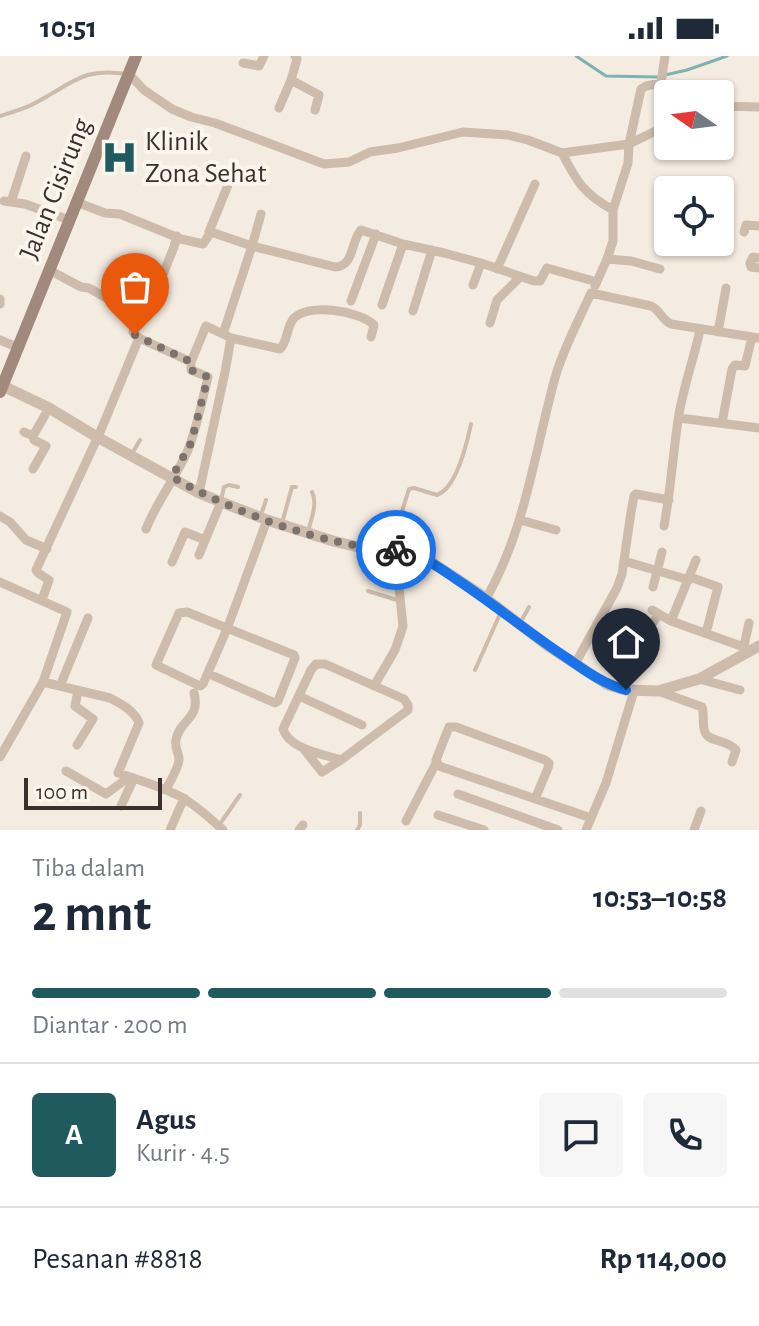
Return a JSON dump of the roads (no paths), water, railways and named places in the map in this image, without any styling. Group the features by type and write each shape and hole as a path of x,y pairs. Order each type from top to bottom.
{"main road":[{"name":"Jalan Cisirung","path":"1,389 5,368 19,348 136,56"}],"street":[{"path":"243,63 259,66 264,56"},
{"path":"279,108 291,80 297,59 295,56"},
{"path":"486,599 516,535 556,375 613,241 613,210 628,163 641,89 660,84 665,56"},
{"path":"129,74 144,90 172,109 324,164 349,162 370,152 463,132 508,135 562,153 629,144 654,132"},
{"path":"291,80 319,95 315,110"},
{"path":"734,106 759,107"},
{"path":"562,153 574,177 589,195 613,210"},
{"path":"0,212 26,156"},
{"path":"76,202 105,213 120,214 181,239 204,244 232,175"},
{"path":"497,269 535,184"},
{"path":"5,201 25,204 69,220"},
{"path":"199,493 225,372 227,336 261,214"},
{"path":"744,232 746,225 759,226"},
{"path":"209,232 338,268 347,263 361,230 537,282 547,268 597,282"},
{"path":"351,301 376,234"},
{"path":"177,236 155,294 147,293 144,296 133,332 139,338 191,362"},
{"path":"382,305 403,244"},
{"path":"413,311 432,250"},
{"path":"759,258 753,257 750,263 751,267 759,268"},
{"path":"607,259 631,261 660,269"},
{"path":"473,285 481,263"},
{"path":"49,270 124,308"},
{"path":"490,323 497,300 520,277"},
{"path":"718,332 726,288"},
{"path":"591,293 651,306 668,323 755,337 745,366 735,365 732,369 722,423"},
{"path":"146,529 191,443 208,377 191,370 191,362 206,326 227,336 280,349 295,317 311,310 325,310 365,317 374,325 371,337"},
{"path":"664,526 679,418 700,330"},
{"path":"42,600 49,578 36,570 139,338"},
{"path":"0,340 19,348"},
{"path":"1,389 49,408 199,493 221,502 264,519 349,545 410,552 425,558 608,685 634,691 658,691 699,679 751,647"},
{"path":"33,469 46,446 29,434 49,408"},
{"path":"679,418 759,428"},
{"path":"575,664 619,582 634,496 669,500"},
{"path":"199,555 221,502"},
{"path":"0,516 26,540 47,549"},
{"path":"209,674 275,703 295,656 227,629 187,612 179,613 156,666 200,686 203,684 227,629 264,519"},
{"path":"520,520 556,530"},
{"path":"172,562 185,532 205,540"},
{"path":"374,686 401,636 403,618 395,550"},
{"path":"653,587 662,552"},
{"path":"671,621 696,560"},
{"path":"624,561 718,587 706,633"},
{"path":"0,582 67,614 43,682 0,757"},
{"path":"646,630 655,612 671,621 751,647"},
{"path":"60,686 88,618"},
{"path":"749,623 751,647"},
{"path":"303,748 322,772 341,760 408,710 404,699 325,664 316,664 283,729 284,735 303,748 341,760"},
{"path":"699,679 740,690"},
{"path":"43,682 110,698 138,718 139,723 117,772 184,798 221,828"},
{"path":"77,745 93,719 75,706 78,691"},
{"path":"586,830 606,783 634,691"},
{"path":"658,691 702,707 705,732 708,737 733,745 736,750 732,762"},
{"path":"166,790 179,760 175,740 180,729 190,720 196,704 194,693"},
{"path":"299,696 362,725"},
{"path":"406,821 451,726 549,763 535,799"},
{"path":"436,763 591,818"},
{"path":"66,771 106,794 132,778"},
{"path":"121,806 132,778"},
{"path":"458,794 558,830"},
{"path":"170,830 184,798"},
{"path":"694,830 701,811"},
{"path":"438,815 484,830"}],"lane":[{"path":"0,116 32,105 86,74 102,71 129,74"},
{"path":"395,550 393,540 409,489 437,495 444,493 466,446 471,424"},
{"path":"132,454 140,440"},
{"path":"282,525 291,490 293,486 296,487"},
{"path":"221,502 224,487 238,487"},
{"path":"308,533 315,501 312,492"},
{"path":"264,519 266,500"},
{"path":"368,591 400,601"},
{"path":"519,625 529,607"},
{"path":"475,670 502,612"},
{"path":"221,828 240,795"},
{"path":"357,830 360,813"}],"waterway":[{"path":"576,56 606,76 658,77"},
{"path":"665,75 727,56"}],"place":[{"name":"Klinik Zona Sehat","path":"119,158"}]}
